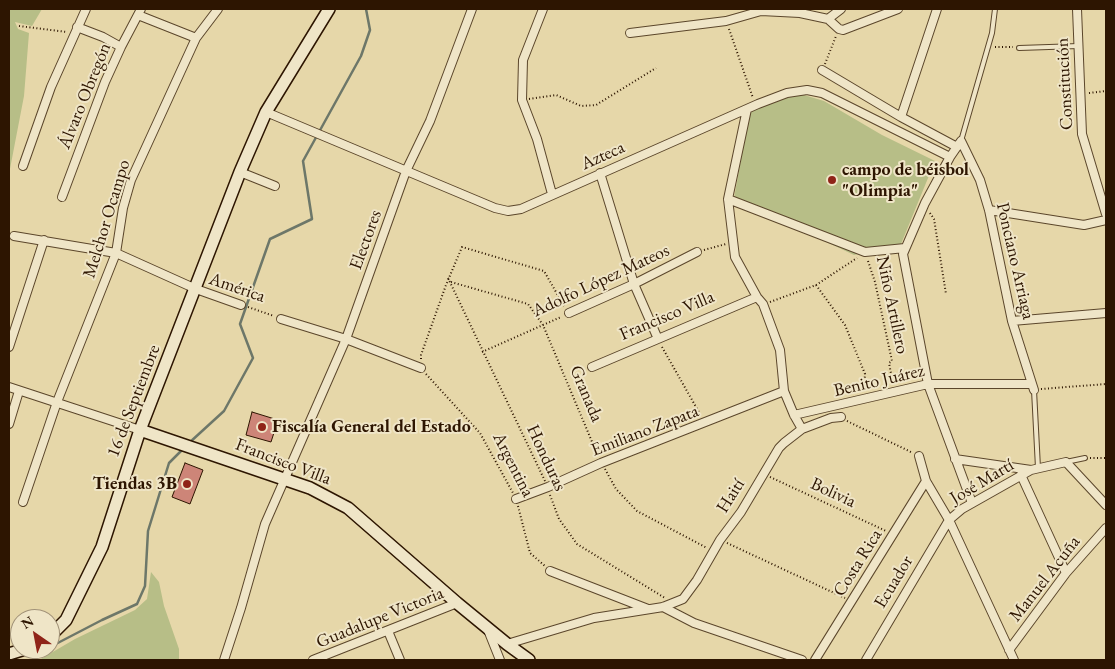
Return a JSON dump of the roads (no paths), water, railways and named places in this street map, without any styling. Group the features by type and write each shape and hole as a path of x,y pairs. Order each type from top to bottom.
{"street":[{"path":"23,166 51,87 86,9"},
{"name":"Melchor Ocampo","path":"23,502 58,402 116,253 123,208 131,180 196,38 218,9"},
{"name":"16 de Septiembre","path":"60,626 66,620 75,604 102,547 140,430 240,172 266,112 329,9"},
{"name":"Electores","path":"224,660 265,524 346,339 406,171 430,121 472,9"},
{"path":"543,9 523,60 522,100 537,139 552,194"},
{"path":"828,19 841,9"},
{"path":"630,33 726,21 761,11 800,13 828,19 839,29 843,30 898,9"},
{"path":"900,116 937,9"},
{"name":"Constitución","path":"1077,9 1082,134 1106,214"},
{"path":"139,12 196,38"},
{"name":"Álvaro Obregón","path":"62,197 120,47 139,12"},
{"path":"75,30 103,37 120,47"},
{"path":"822,70 900,116 959,144 925,203 903,254 928,384 972,503"},
{"name":"Azteca","path":"266,112 495,208 508,211 521,209 756,105 787,93 807,90 822,93 950,157"},
{"path":"747,109 728,199 735,257 763,304 780,350 784,391 802,430"},
{"name":"Ponciano Arriaga","path":"959,144 980,180 1012,321 1033,387"},
{"path":"240,172 275,186"},
{"path":"600,174 634,284 658,339"},
{"name":"Niño Artillero","path":"728,199 865,252 906,248"},
{"path":"988,210 1084,226 1106,220"},
{"name":"América","path":"14,236 116,253 196,289 241,305"},
{"path":"9,347 44,240"},
{"name":"Adolfo López Mateos","path":"569,313 634,284 697,252"},
{"name":"Francisco Villa","path":"592,367 757,296"},
{"path":"1012,321 1106,313"},
{"name":"América","path":"281,319 346,339 421,368"},
{"name":"Benito Juárez","path":"794,415 928,384 1033,387"},
{"name":"Francisco Villa","path":"9,387 190,446 310,488 348,508 457,603 529,660"},
{"path":"9,424 20,391"},
{"name":"Emiliano Zapata","path":"516,499 784,391"},
{"name":"Haití","path":"507,644 594,618 650,610 683,599 784,443 802,430 831,418 841,417"},
{"path":"919,456 926,481 949,520 1014,660"},
{"path":"955,459 1034,469 1066,462 1106,505"},
{"name":"José Martí","path":"949,520 972,503 1034,469"},
{"path":"1021,475 1066,572"},
{"name":"Costa Rica","path":"815,660 926,481"},
{"name":"Ecuador","path":"866,660 949,520"},
{"name":"Manuel Acuña","path":"1009,650 1066,572 1106,528"},
{"path":"550,571 650,610"},
{"name":"Guadalupe Victoria","path":"313,660 457,603"},
{"path":"663,607 694,623 802,660"},
{"path":"487,627 500,660"},
{"path":"388,631 400,660"}],"lane":[{"path":"959,144 988,47 995,9"},
{"path":"1019,48 1079,46"},
{"path":"1033,387 1034,469"},
{"path":"1066,462 1085,458"}],"waterway":[{"path":"189,443 224,411 253,358 240,324 270,239 312,219 303,161 361,56 370,30 366,9"},
{"path":"60,642 137,604 145,586 148,531 169,463 183,449"}],"place":[{"name":"campo de béisbol \"Olimpia\"","path":"832,180"},
{"name":"Fiscalía General del Estado","path":"262,427"},
{"name":"Tiendas 3B","path":"187,484"}]}
